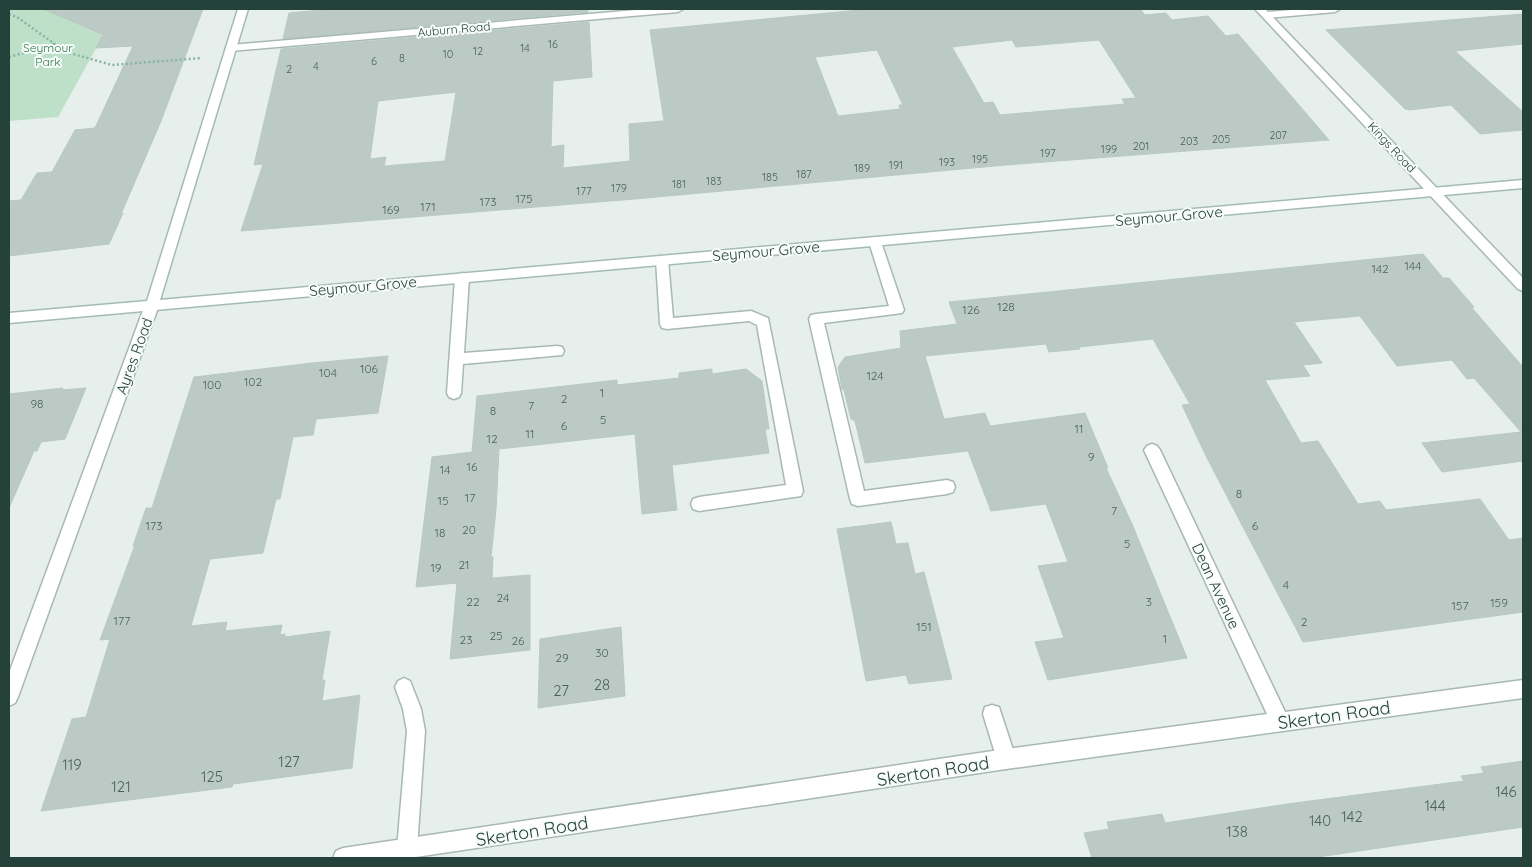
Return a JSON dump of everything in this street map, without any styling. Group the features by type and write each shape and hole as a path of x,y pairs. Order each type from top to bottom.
{"street":[{"name":"Ayres Road","path":"9,698 152,305 243,9"},
{"name":"Auburn Road","path":"229,52 678,9"},
{"path":"1263,12 1335,9"},
{"name":"Kings Road","path":"1263,12 1523,286"},
{"name":"Seymour Grove","path":"9,318 1523,184"},
{"path":"875,242 897,310 816,319 858,499 947,487"},
{"path":"662,260 667,324 751,316 763,322 795,492 699,504"},
{"path":"454,393 462,278"},
{"path":"456,360 557,351"},
{"name":"Dean Avenue","path":"1152,450 1280,722"},
{"path":"404,687 412,709 416,731 420,852"},
{"name":"Skerton Road","path":"344,858 420,852 1006,759 1523,689"},
{"path":"992,714 1006,759"}],"path":[{"path":"9,14 17,17 66,52 112,65 229,52"},
{"path":"9,57 55,44"}],"green space":[{"name":"Seymour Park","path":"9,9 43,9 103,36 58,117 9,121"}],"building":[{"path":"43,9 203,9 161,121 109,244 9,256 9,201 21,200 37,173 52,172 75,130 95,128 133,46 96,48 103,35"},
{"path":"332,9 588,9 588,12 283,39 289,13"},
{"path":"870,9 1140,9 1145,15 1166,13 1172,20 1208,16 1226,36 1238,34 1329,140 1006,165 635,199 241,231 263,164 254,165 281,49 589,22 592,77 553,81 551,147 564,145 563,168 630,161 629,124 664,121 650,30","holes":["1012,40 1016,47 1099,40 1136,98 1122,99 1125,104 1000,115 993,102 984,103 952,47","877,50 903,105 899,105 900,109 838,116 815,57","456,92 445,161 384,166 386,157 370,159 378,101"]},
{"path":"1523,14 1523,44 1455,51 1523,112 1523,130 1480,134 1451,105 1405,109 1326,30"},
{"path":"1423,254 1443,278 1449,278 1523,367 1523,461 1442,472 1422,443 1521,432 1474,378 1467,379 1452,360 1397,366 1360,316 1294,322 1322,363 1303,365 1310,376 1265,380 1301,443 1318,441 1358,504 1380,501 1386,510 1480,499 1509,540 1523,538 1523,612 1303,642 1207,458 1182,405 1190,404 1153,339 1049,352 1046,344 925,356 944,419 985,413 990,426 1085,413 1108,468 1106,468 1132,524 1187,658 1048,680 1035,642 1064,638 1038,566 1068,562 1046,504 991,511 968,451 865,463 855,421 851,419 844,390 842,389 838,367 845,357 901,348 900,331 957,324 949,302"},
{"path":"388,356 378,413 316,419 313,435 293,437 280,499 276,499 263,553 210,559 191,626 227,622 225,631 282,625 280,635 285,634 285,637 330,631 322,680 325,680 322,701 360,695 352,768 233,784 232,787 41,811 72,719 86,717 110,639 100,640 135,545 133,546 146,508 152,508 194,377"},
{"path":"712,369 712,374 746,369 762,381 769,429 765,429 769,453 672,465 677,510 642,514 635,434 499,449 496,510 491,557 493,557 492,578 530,575 530,650 450,659 457,583 416,587 432,457 472,452 477,396 617,380 617,385 679,378 679,373"},
{"path":"63,388 62,390 86,388 65,439 41,442 37,451 34,451 9,508 9,394"},
{"path":"891,522 896,544 908,543 915,574 924,572 952,679 909,684 906,675 866,681 837,529"},
{"path":"621,627 625,696 538,708 540,639"},
{"path":"1523,761 1523,827 1311,858 1092,858 1084,833 1109,829 1107,822 1162,814 1165,823 1287,804 1464,781 1461,776 1484,773 1481,767"}]}
